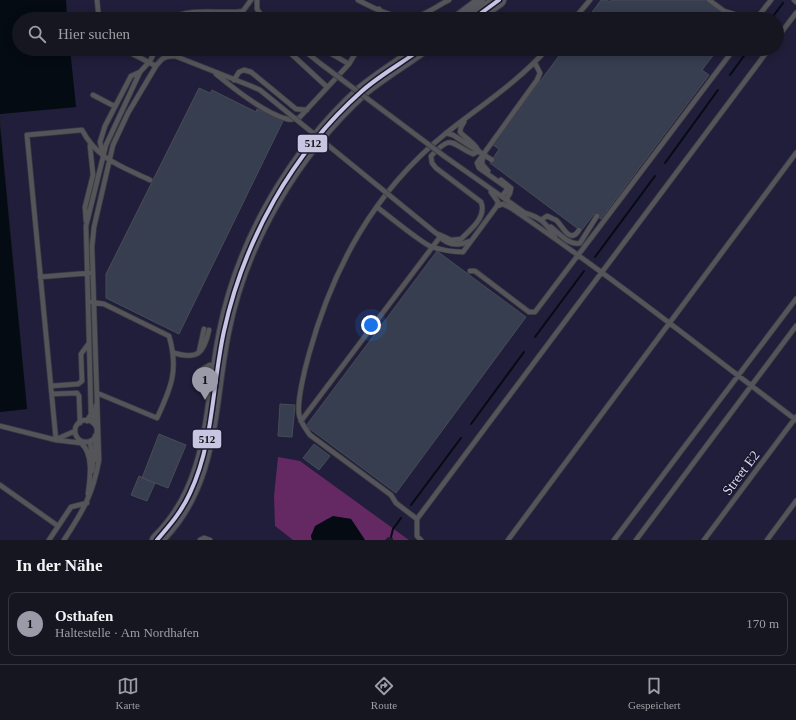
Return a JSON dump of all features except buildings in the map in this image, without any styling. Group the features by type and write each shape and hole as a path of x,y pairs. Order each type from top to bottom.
{"main road":[{"path":"468,12 484,0"},
{"path":"483,12 500,0"},
{"path":"157,540 185,505 198,478 206,449 224,330 238,280 255,240 294,170 338,114 358,95 411,56"}],"lane":[{"path":"97,0 98,12"},
{"path":"227,12 243,10 251,0"},
{"path":"256,0 257,9 259,12"},
{"path":"358,0 388,12"},
{"path":"426,12 449,0"},
{"path":"580,12 590,0"},
{"path":"709,0 727,12"},
{"path":"762,12 771,0"},
{"path":"784,29 796,13"},
{"path":"139,56 150,61 156,66"},
{"path":"86,226 106,145 140,72 152,56"},
{"path":"64,540 87,503 97,472 99,446 92,273 94,227 113,145 128,113 161,59 167,56 175,56 260,90 444,241 460,245 472,240"},
{"path":"294,56 328,87"},
{"path":"311,56 478,181 525,213 536,216 570,242 575,244 580,243 597,216"},
{"path":"336,56 349,64"},
{"path":"212,71 237,91 288,120 299,118 349,64 354,56"},
{"path":"417,519 396,503 391,495 310,435 301,421 299,413 303,380 320,316 348,250 398,179 422,154 446,133 535,63 541,56"},
{"path":"470,270 475,271 529,312 535,312 729,56"},
{"path":"421,540 416,536 417,519 764,56"},
{"path":"438,235 451,240 461,239 482,215 484,209 481,202 436,168 432,163 430,156 441,145 449,142 458,144 473,154 481,152 537,80 540,73 535,63"},
{"path":"234,80 239,72 244,70 251,72 296,109 307,110"},
{"path":"103,156 100,142 101,136 114,106 131,76 140,72"},
{"path":"94,95 114,106"},
{"path":"467,118 461,127 460,132 464,137 475,143 481,152 482,164 485,169 511,188 510,193 504,198"},
{"path":"56,440 27,135 82,130 90,146 93,175 85,207 91,414 87,421"},
{"path":"446,133 453,135 492,160"},
{"path":"90,146 109,161 150,180"},
{"path":"508,540 796,153"},
{"path":"488,187 495,196 498,206"},
{"path":"377,207 431,247 443,248 453,252 463,252 498,206 503,204 511,208 579,255 602,274 796,419"},
{"path":"541,220 547,216 556,220 565,233 571,236 577,234 579,230"},
{"path":"548,224 556,239"},
{"path":"301,421 431,247 438,242 438,235"},
{"path":"40,277 92,273"},
{"path":"614,540 796,299"},
{"path":"88,302 104,304 169,336 174,353 172,385 157,418 97,393"},
{"path":"636,540 796,326"},
{"path":"198,354 204,329"},
{"path":"174,353 185,357 192,357 198,354 204,347 209,330"},
{"path":"51,386 78,384 82,380 81,354 89,343"},
{"path":"199,371 210,365 218,367"},
{"path":"52,394 77,393 79,396 80,422 75,431 56,440"},
{"path":"97,399 93,424 96,430 97,472"},
{"name":"Street E2","path":"704,540 796,419"},
{"path":"80,422 87,421 93,424"},
{"path":"0,426 56,440 81,443 87,452 90,477"},
{"path":"75,431 78,438 83,442 90,441 95,436"},
{"path":"56,440 78,438"},
{"path":"87,503 93,464 90,441"},
{"path":"0,485 58,526"},
{"path":"767,540 796,501"},
{"path":"49,540 71,507 87,503"},
{"path":"200,540 204,538 210,540"}],"shaded area":[{"path":"0,0 66,0 67,12 12,12 12,56 71,56 76,107 0,114"},
{"path":"66,0 796,0 796,540 409,540 300,461 275,526 293,540 0,540 0,412 27,409 0,114 76,107 71,56 784,56 784,12 67,12"},
{"path":"0,126 27,409 0,412"},
{"path":"278,457 300,461 409,540 393,540 393,538 388,537 385,540 365,540 351,519 337,517 328,519 320,524 311,535 312,540 293,540 275,526 274,496"},
{"path":"333,516 351,519 365,540 312,540 311,536 315,526"}],"waterway":[{"path":"776,12 783,3"},
{"path":"730,75 744,56"},
{"path":"665,163 718,90"},
{"path":"595,257 655,176"},
{"path":"535,337 584,271"},
{"path":"471,424 524,352"},
{"path":"411,505 461,438"},
{"path":"391,537 393,529 401,518"}],"transit line":[{"name":"512","path":"483,12 499,0"},
{"name":"512","path":"157,540 183,506 198,474 204,454 212,413 220,351 233,297 244,264 258,231 274,200 293,170 337,115 369,85 411,56"}],"place":[{"name":"Osthafen","path":"205,400"}]}
